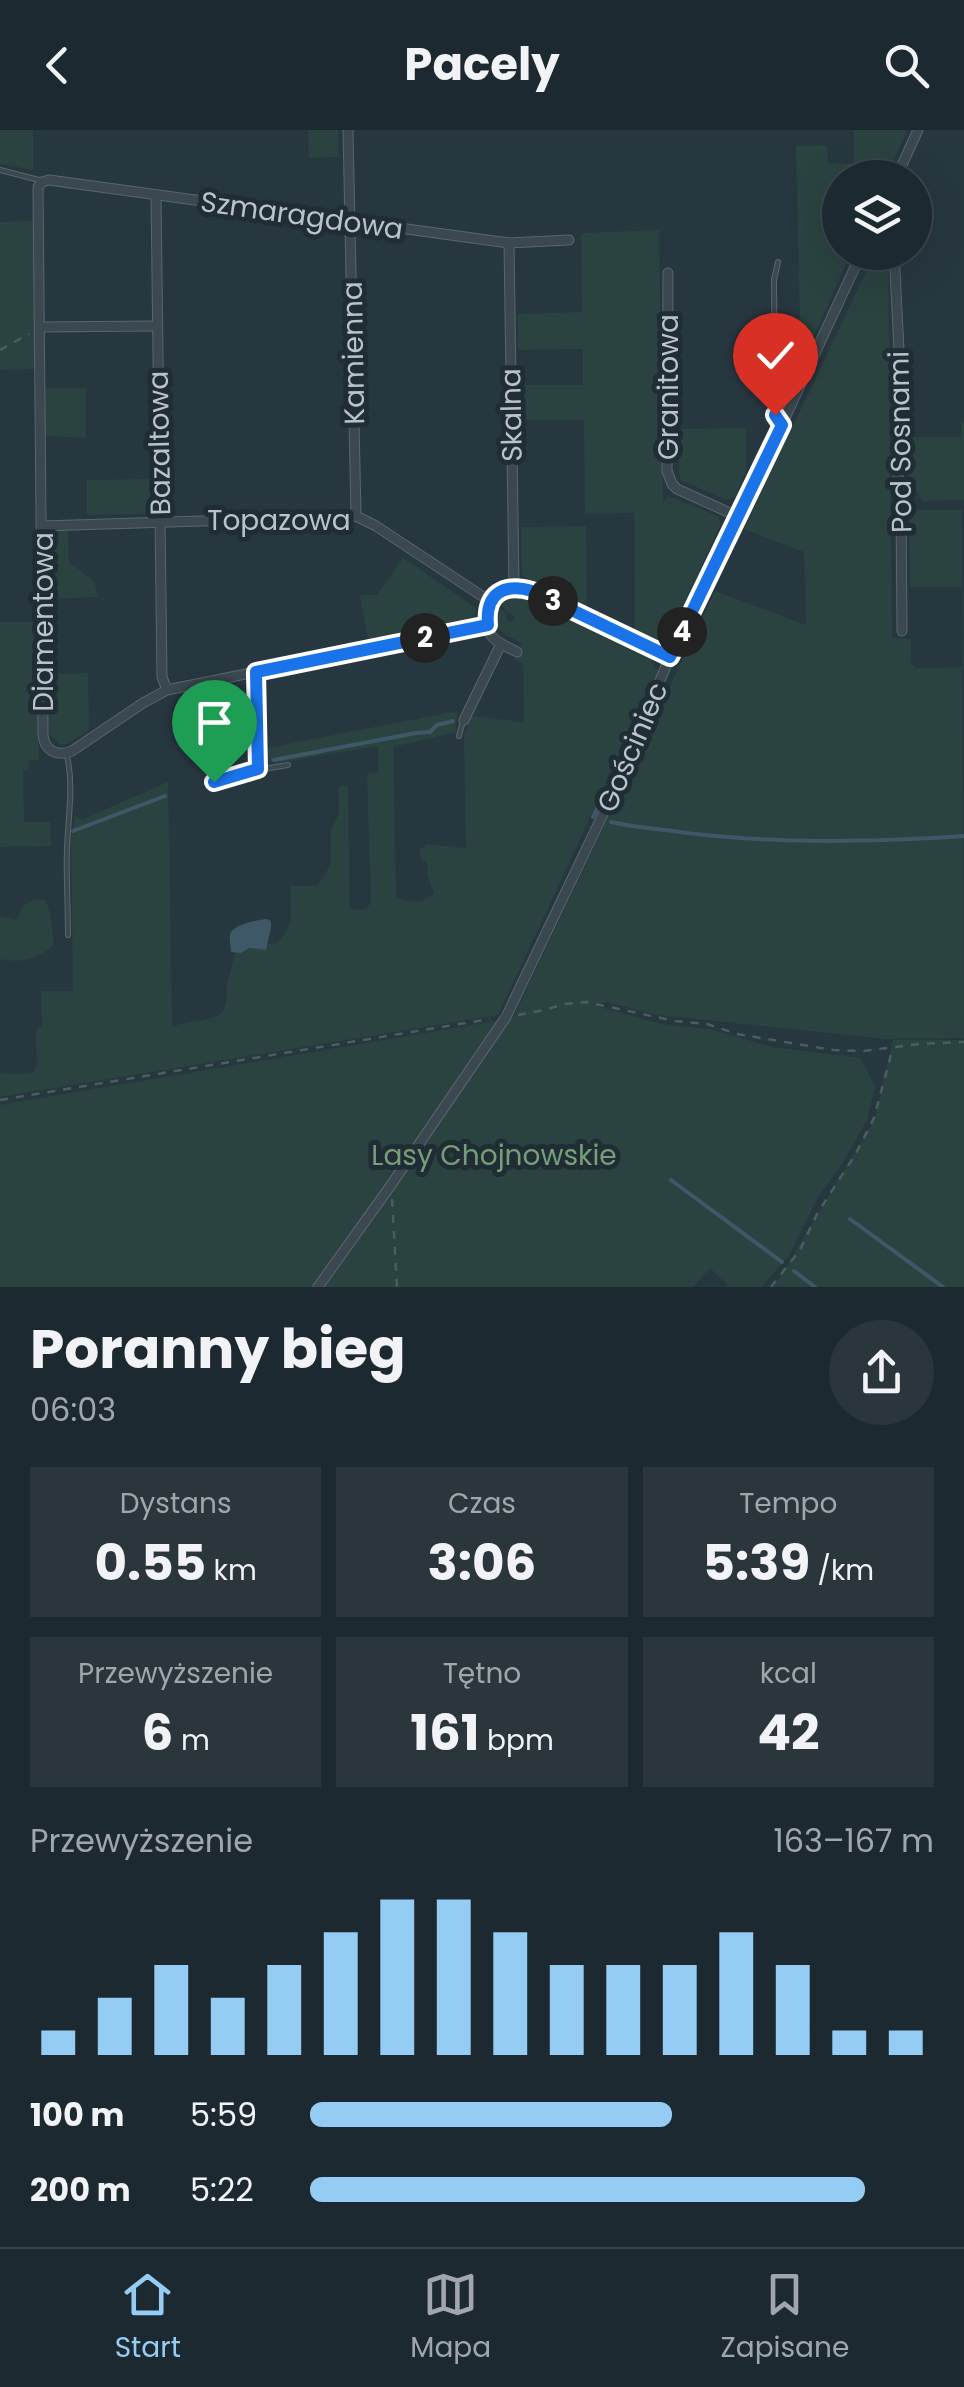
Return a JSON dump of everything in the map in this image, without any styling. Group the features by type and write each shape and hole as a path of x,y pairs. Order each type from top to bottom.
{"street":[{"name":"Kamienna","path":"348,130 356,516"},
{"path":"904,160 918,130"},
{"name":"Szmaragdowa","path":"40,185 48,180 509,242 569,240"},
{"name":"Diamentowa","path":"40,185 44,742 55,754 66,753 166,690 488,625"},
{"name":"Bazaltowa","path":"156,195 162,676 166,690"},
{"name":"Skalna","path":"509,242 514,587"},
{"name":"Gościniec","path":"318,1287 503,1020 604,812 670,657 854,270"},
{"name":"Pod Sosnami","path":"895,270 902,631"},
{"name":"Granitowa","path":"668,273 669,480 677,489 739,517"},
{"path":"40,327 158,326"},
{"name":"Topazowa","path":"42,526 356,516 491,602"},
{"path":"517,652 490,634 487,612 501,591 514,587 532,591 670,657"},
{"path":"464,720 501,644"}],"lane":[{"path":"0,170 40,185"},
{"path":"778,262 774,280 775,415 782,425"},
{"path":"256,672 258,769"},
{"path":"459,736 464,720"},
{"path":"66,753 70,820 68,935"},
{"path":"214,782 288,765"}],"path":[{"path":"0,350 40,327"},
{"path":"0,1100 503,1020 586,1002 834,1050 964,1042"},
{"path":"770,1287 800,1250 817,1214 855,1155 874,1118 893,1049"},
{"path":"392,1185 397,1287"}],"green space":[{"path":"0,130 33,130 33,170 0,164"},
{"path":"308,130 338,130 339,157 309,158"},
{"path":"854,130 905,130 893,160 854,160"},
{"path":"796,145 827,146 828,160 822,160 822,270 843,270 801,364"},
{"path":"34,221 35,369 0,370 0,222"},
{"path":"659,230 663,503 668,496 718,516 721,524 669,636 659,640 635,629 634,513 585,514 584,420 519,420 519,385 583,385 583,349 518,350 518,314 582,312 581,233"},
{"name":"Lasy Chojnowskie","path":"867,270 888,270 892,638 911,639 911,663 916,668 963,667 964,1038 885,1039 657,1015 606,1002 596,1006 662,1024 710,1029 772,1047 860,1058 875,1086 867,1120 818,1197 789,1256 761,1287 726,1287 710,1268 693,1287 0,1287 0,1105 513,1018 715,591 806,625 804,552 744,529"},
{"path":"44,388 86,388 86,438 45,436"},
{"path":"961,422 964,500 922,501 909,480 909,437 961,437"},
{"path":"746,428 746,471 735,497 727,500 681,480 679,429"},
{"path":"150,479 150,509 146,514 87,515 87,480"},
{"path":"914,510 962,510 962,587 910,587 909,516"},
{"path":"586,526 587,607 522,576 521,527"},
{"path":"57,531 68,531 69,562 94,581 98,597 46,599 46,543"},
{"path":"403,558 476,608 475,617 368,639 360,595 377,595"},
{"path":"962,587 964,667 963,667"},
{"path":"519,594 650,657 659,670 498,1015 0,1097 0,1072 34,1072 36,1067 36,1034 42,1026 41,991 73,991 71,837 75,816 83,819 168,782 172,1027 221,1013 235,953 249,948 266,950 268,944 277,943 283,936 291,917 290,886 317,886 330,866 331,828 338,814 341,785 348,786 350,908 362,910 371,903 367,774 378,773 378,746 277,763 266,757 267,748 457,711 456,732 393,747 396,896 415,902 434,894 428,865 420,857 420,850 427,844 466,848 464,736 471,716 524,722 523,664 514,660 522,644 499,630 494,613 498,605 506,620 512,622 515,616 499,602 508,595"},
{"path":"0,622 38,622 39,760 30,760 28,770 23,770 24,822 50,822 51,846 0,847"},
{"path":"88,673 89,730 67,744 59,744 48,733 47,674"},
{"path":"35,899 47,903 53,946 28,959 0,959 0,917 16,920 23,906"},
{"path":"893,1040 964,1040 964,1287 774,1287 875,1119"}],"water":[{"path":"267,919 271,927 266,950 231,952 230,937 235,928"}],"waterway":[{"path":"274,760 430,732 437,725 453,721"},
{"path":"593,817 627,747"},
{"path":"73,831 165,796"},
{"path":"611,822 722,837 791,840 964,836"},
{"path":"671,1180 782,1262"},
{"path":"850,1219 943,1287"},
{"path":"794,1271 815,1287"}],"route":[{"path":"214,782 258,769 256,672 488,625 491,602 508,588 532,591 670,657 782,425 775,415"}]}
